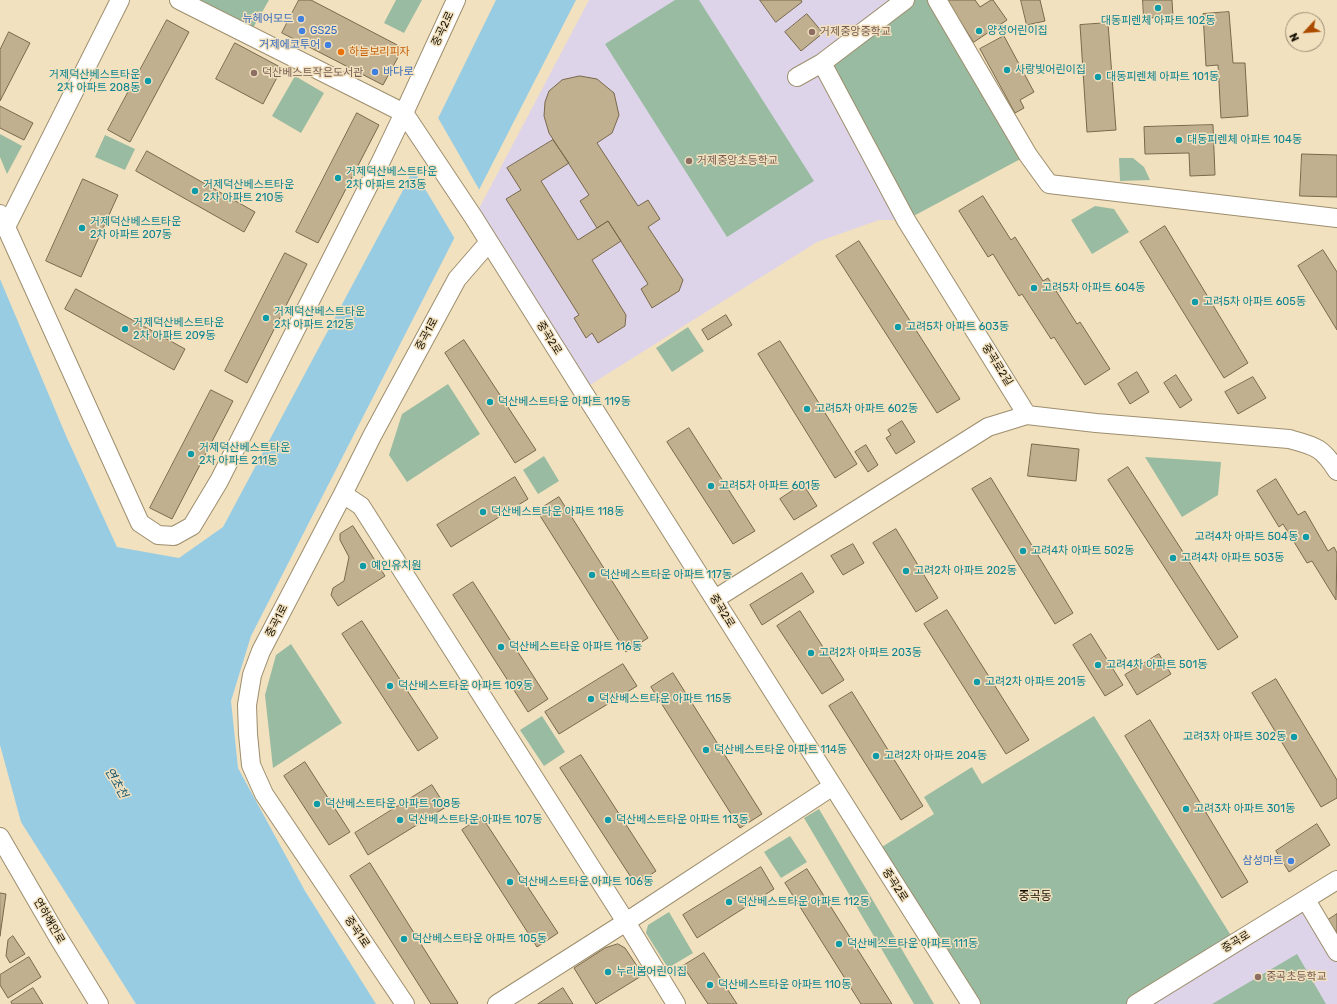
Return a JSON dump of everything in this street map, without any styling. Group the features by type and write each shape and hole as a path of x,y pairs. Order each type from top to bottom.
{"street":[{"path":"3,220 120,0"},
{"path":"179,0 408,117"},
{"name":"중곡2로","path":"3,220 140,523 158,535 174,536 192,526 219,481 377,168 408,117 456,0"},
{"path":"797,77 822,63 905,0"},
{"path":"937,0 1028,155 1049,184 1337,218"},
{"name":"중곡로2길","path":"822,63 906,220 1027,415"},
{"name":"중곡2로","path":"408,117 474,218 972,1004"},
{"name":"중곡1로","path":"405,1004 264,794 252,765 248,734 247,705 252,674 261,651 344,494 372,436 457,278 489,242"},
{"path":"715,600 988,427 1027,415 1104,424 1289,439 1313,445 1328,457 1337,471"},
{"path":"344,494 361,506 626,922 676,1004"},
{"path":"496,1004 626,922 833,786"},
{"name":"연하해안로","path":"0,837 99,1004"},
{"name":"중곡로","path":"1137,1004 1337,880"},
{"path":"1306,900 1337,952"}],"shaded area":[{"name":"거제중앙초등학교","path":"589,0 905,0 906,220 879,220 817,242 582,390 474,218"},
{"name":"중곡초등학교","path":"1306,900 1337,952 1337,1004 1136,1004"}],"green space":[{"path":"179,0 269,0 249,35"},
{"path":"396,0 422,0 404,33 384,23"},
{"path":"675,0 699,0 814,181 727,237 605,44"},
{"path":"905,0 937,0 1028,155 906,220 822,63"},
{"path":"295,76 324,93 301,133 272,116"},
{"path":"0,134 22,146 7,174 0,157"},
{"path":"105,135 135,149 125,170 95,157"},
{"path":"1119,158 1133,158 1144,167 1150,180 1120,181"},
{"path":"1095,206 1114,209 1129,232 1092,254 1071,220"},
{"path":"688,327 704,351 672,372 656,348"},
{"path":"448,384 480,434 407,482 389,455 402,414"},
{"path":"544,456 559,481 538,494 523,470"},
{"path":"1145,457 1221,462 1218,495 1182,517"},
{"path":"291,644 342,723 273,768 265,695 276,655"},
{"path":"542,716 565,752 544,766 520,730"},
{"path":"1094,716 1235,942 1136,1004 971,1004 874,852 934,814 924,797 972,767 982,784"},
{"path":"819,809 934,1004 914,1004 804,818"},
{"path":"790,836 807,862 781,878 764,852"},
{"path":"669,912 693,953 668,968 646,933 648,925"},
{"path":"1297,954 1326,1004 1212,1004"}],"water":[{"name":"연초천","path":"496,0 576,0 251,636 231,701 238,768 305,891 376,1004 136,1004 21,822 0,745 0,279 67,438 117,547 179,558 223,527 401,194"}],"pier":[{"path":"437,116 480,191 455,239 412,167"}],"building":[{"path":"299,0 311,0 403,48 383,85 282,33"},
{"path":"760,0 801,0 802,2 776,22"},
{"name":"양정어린이집","path":"947,0 975,0 980,7 993,0 1007,20 974,42"},
{"path":"1021,0 1040,0 1045,21 1027,25"},
{"name":"대동피렌체 아파트 102동","path":"1143,0 1172,0 1173,17 1144,18"},
{"path":"1229,12 1233,63 1245,63 1248,116 1221,118 1218,65 1206,66 1203,14"},
{"path":"807,14 823,33 801,51 785,32"},
{"name":"거제덕산베스트타운 2차 아파트 208동","path":"167,20 189,32 130,142 108,130"},
{"name":"대동피렌체 아파트 101동","path":"1108,23 1116,130 1087,132 1080,25"},
{"path":"9,32 30,43 0,101 0,50"},
{"name":"사랑빛어린이집","path":"1004,36 1034,92 1020,100 1024,108 1015,113 980,49"},
{"path":"235,43 282,68 263,104 216,79"},
{"path":"580,76 597,79 614,93 619,115 612,133 597,143 638,206 648,200 660,219 648,227 683,280 679,291 652,308 641,289 648,284 608,221 597,228 580,201 589,195 549,133 544,116 545,102 549,91 562,80"},
{"path":"0,106 33,123 24,140 0,128"},
{"name":"거제덕산베스트타운 2차 아파트 213동","path":"357,113 379,125 318,243 296,232"},
{"name":"대동피렌체 아파트 104동","path":"1213,125 1215,175 1190,176 1189,153 1145,154 1144,127"},
{"path":"553,140 569,163 541,181 578,240 608,221 621,241 592,260 626,315 625,326 598,343 592,333 586,338 574,318 579,315 506,199 521,190 507,168"},
{"name":"거제덕산베스트타운 2차 아파트 210동","path":"147,151 255,212 244,232 136,171"},
{"path":"1302,154 1337,155 1337,197 1300,196"},
{"name":"거제덕산베스트타운 2차 아파트 207동","path":"83,179 118,195 81,277 46,261"},
{"name":"고려5차 아파트 604동","path":"983,196 1011,240 1015,237 1043,281 1048,278 1077,324 1080,322 1110,369 1085,385 1054,337 1051,339 1022,294 1019,296 993,254 988,257 959,211"},
{"name":"고려5차 아파트 605동","path":"1165,226 1248,363 1224,378 1140,242"},
{"name":"고려5차 아파트 603동","path":"859,241 960,399 937,413 836,256"},
{"path":"1323,250 1337,272 1337,330 1298,266"},
{"name":"거제덕산베스트타운 2차 아파트 212동","path":"285,253 307,264 247,383 225,371"},
{"name":"거제덕산베스트타운 2차 아파트 209동","path":"76,289 185,349 174,370 65,309"},
{"path":"726,315 732,325 708,340 702,330"},
{"name":"덕산베스트타운 아파트 119동","path":"464,340 536,450 515,463 445,353"},
{"name":"고려5차 아파트 602동","path":"780,341 857,464 835,478 758,354"},
{"path":"1137,372 1149,392 1130,404 1118,384"},
{"path":"1176,375 1192,400 1180,408 1164,383"},
{"path":"1253,377 1266,398 1238,414 1225,392"},
{"name":"거제덕산베스트타운 2차 아파트 211동","path":"211,390 233,401 172,519 150,508"},
{"path":"902,421 915,442 896,454 886,438 891,435 888,430"},
{"name":"고려5차 아파트 601동","path":"689,428 755,531 733,544 667,442"},
{"path":"1032,444 1079,449 1076,481 1028,476"},
{"path":"866,445 878,465 868,472 855,452"},
{"name":"고려4차 아파트 503동","path":"1128,467 1238,637 1218,650 1108,480"},
{"name":"덕산베스트타운 아파트 118동","path":"515,477 528,499 451,547 437,525"},
{"name":"고려4차 아파트 502동","path":"991,478 1073,613 1055,624 972,489"},
{"name":"고려4차 아파트 504동","path":"1276,479 1298,515 1305,511 1328,551 1334,547 1337,553 1336,600 1312,561 1307,563 1283,524 1279,527 1257,491"},
{"path":"803,484 817,506 794,520 780,499"},
{"name":"덕산베스트타운 아파트 117동","path":"559,497 648,638 626,652 537,511"},
{"name":"예인유치원","path":"353,526 385,576 338,606 331,595 333,588 344,581 349,557 340,540 340,534"},
{"name":"고려2차 아파트 202동","path":"896,529 938,598 916,612 873,543"},
{"path":"853,544 864,563 843,575 831,556"},
{"path":"802,573 814,592 762,625 750,605"},
{"name":"덕산베스트타운 아파트 116동","path":"473,582 548,699 528,712 453,595"},
{"name":"고려2차 아파트 201동","path":"947,610 1029,740 1006,754 924,624"},
{"name":"고려2차 아파트 203동","path":"800,611 844,680 822,694 777,626"},
{"name":"덕산베스트타운 아파트 109동","path":"362,621 438,738 418,751 342,634"},
{"name":"고려4차 아파트 501동","path":"1091,634 1123,685 1105,696 1073,645"},
{"path":"1159,654 1171,674 1137,695 1125,675"},
{"name":"덕산베스트타운 아파트 115동","path":"623,664 637,686 559,734 545,712"},
{"name":"덕산베스트타운 아파트 114동","path":"673,673 762,814 740,828 651,687"},
{"name":"고려3차 아파트 302동","path":"1276,679 1337,780 1337,798 1321,807 1252,693"},
{"name":"고려2차 아파트 204동","path":"852,692 923,806 901,820 829,706"},
{"name":"고려3차 아파트 301동","path":"1150,720 1248,882 1222,898 1125,736"},
{"name":"덕산베스트타운 아파트 113동","path":"581,755 656,871 636,885 560,768"},
{"name":"덕산베스트타운 아파트 108동","path":"305,762 350,832 329,845 284,776"},
{"name":"덕산베스트타운 아파트 107동","path":"432,785 446,807 368,855 355,833"},
{"name":"덕산베스트타운 아파트 106동","path":"482,817 558,933 537,947 462,830"},
{"path":"1317,824 1330,845 1289,872 1276,851"},
{"name":"덕산베스트타운 아파트 105동","path":"370,863 458,1003 457,1004 431,1004 350,876"},
{"name":"덕산베스트타운 아파트 112동","path":"761,867 774,889 697,938 683,915"},
{"name":"덕산베스트타운 아파트 111동","path":"807,869 892,1004 861,1004 785,883"},
{"path":"0,893 6,894 0,936"},
{"path":"1337,914 1337,933 1328,920"},
{"path":"13,936 25,954 10,963 6,956 8,940"},
{"name":"누리봄어린이집","path":"618,944 625,948 643,975 596,1004 574,968 605,948"},
{"name":"덕산베스트타운 아파트 110동","path":"704,953 737,1004 708,1004 683,966"},
{"path":"29,957 41,977 8,998 0,985 0,975"},
{"path":"33,988 43,1004 12,1004 11,1002"},
{"path":"563,988 573,1004 538,1004"}],"place":[{"name":"대동피렌체 아파트 102동","path":"1158,8"},
{"name":"뉴헤어모드","path":"301,19"},
{"name":"GS25","path":"302,31"},
{"name":"양정어린이집","path":"979,31"},
{"name":"거제중앙중학교","path":"812,32"},
{"name":"거제에코투어","path":"328,45"},
{"name":"하늘보리피자","path":"341,52"},
{"name":"사랑빛어린이집","path":"1007,70"},
{"name":"바다로","path":"375,72"},
{"name":"덕산베스트작은도서관","path":"254,73"},
{"name":"대동피렌체 아파트 101동","path":"1098,77"},
{"name":"거제덕산베스트타운 2차 아파트 208동","path":"148,81"},
{"name":"대동피렌체 아파트 104동","path":"1179,140"},
{"name":"거제중앙초등학교","path":"689,161"},
{"name":"거제덕산베스트타운 2차 아파트 213동","path":"338,178"},
{"name":"거제덕산베스트타운 2차 아파트 210동","path":"195,191"},
{"name":"거제덕산베스트타운 2차 아파트 207동","path":"82,228"},
{"name":"고려5차 아파트 604동","path":"1034,288"},
{"name":"고려5차 아파트 605동","path":"1195,302"},
{"name":"거제덕산베스트타운 2차 아파트 212동","path":"266,318"},
{"name":"고려5차 아파트 603동","path":"898,327"},
{"name":"거제덕산베스트타운 2차 아파트 209동","path":"125,329"},
{"name":"덕산베스트타운 아파트 119동","path":"490,402"},
{"name":"고려5차 아파트 602동","path":"807,409"},
{"name":"거제덕산베스트타운 2차 아파트 211동","path":"191,454"},
{"name":"고려5차 아파트 601동","path":"711,486"},
{"name":"덕산베스트타운 아파트 118동","path":"483,512"},
{"name":"고려4차 아파트 504동","path":"1306,537"},
{"name":"고려4차 아파트 502동","path":"1023,551"},
{"name":"고려4차 아파트 503동","path":"1173,558"},
{"name":"예인유치원","path":"363,566"},
{"name":"고려2차 아파트 202동","path":"906,571"},
{"name":"덕산베스트타운 아파트 117동","path":"592,575"},
{"name":"덕산베스트타운 아파트 116동","path":"501,647"},
{"name":"고려2차 아파트 203동","path":"811,653"},
{"name":"고려4차 아파트 501동","path":"1098,665"},
{"name":"고려2차 아파트 201동","path":"977,682"},
{"name":"덕산베스트타운 아파트 109동","path":"390,686"},
{"name":"덕산베스트타운 아파트 115동","path":"591,699"},
{"name":"고려3차 아파트 302동","path":"1294,737"},
{"name":"덕산베스트타운 아파트 114동","path":"706,750"},
{"name":"고려2차 아파트 204동","path":"876,756"},
{"name":"덕산베스트타운 아파트 108동","path":"317,804"},
{"name":"고려3차 아파트 301동","path":"1186,809"},
{"name":"덕산베스트타운 아파트 107동","path":"400,820"},
{"name":"덕산베스트타운 아파트 113동","path":"608,820"},
{"name":"삼성마트","path":"1291,861"},
{"name":"덕산베스트타운 아파트 106동","path":"510,882"},
{"name":"덕산베스트타운 아파트 112동","path":"729,902"},
{"name":"덕산베스트타운 아파트 105동","path":"404,939"},
{"name":"덕산베스트타운 아파트 111동","path":"839,944"},
{"name":"누리봄어린이집","path":"608,972"},
{"name":"중곡초등학교","path":"1258,977"},
{"name":"덕산베스트타운 아파트 110동","path":"710,985"}],"district":[{"name":"중곡동","path":"1035,897"}]}
